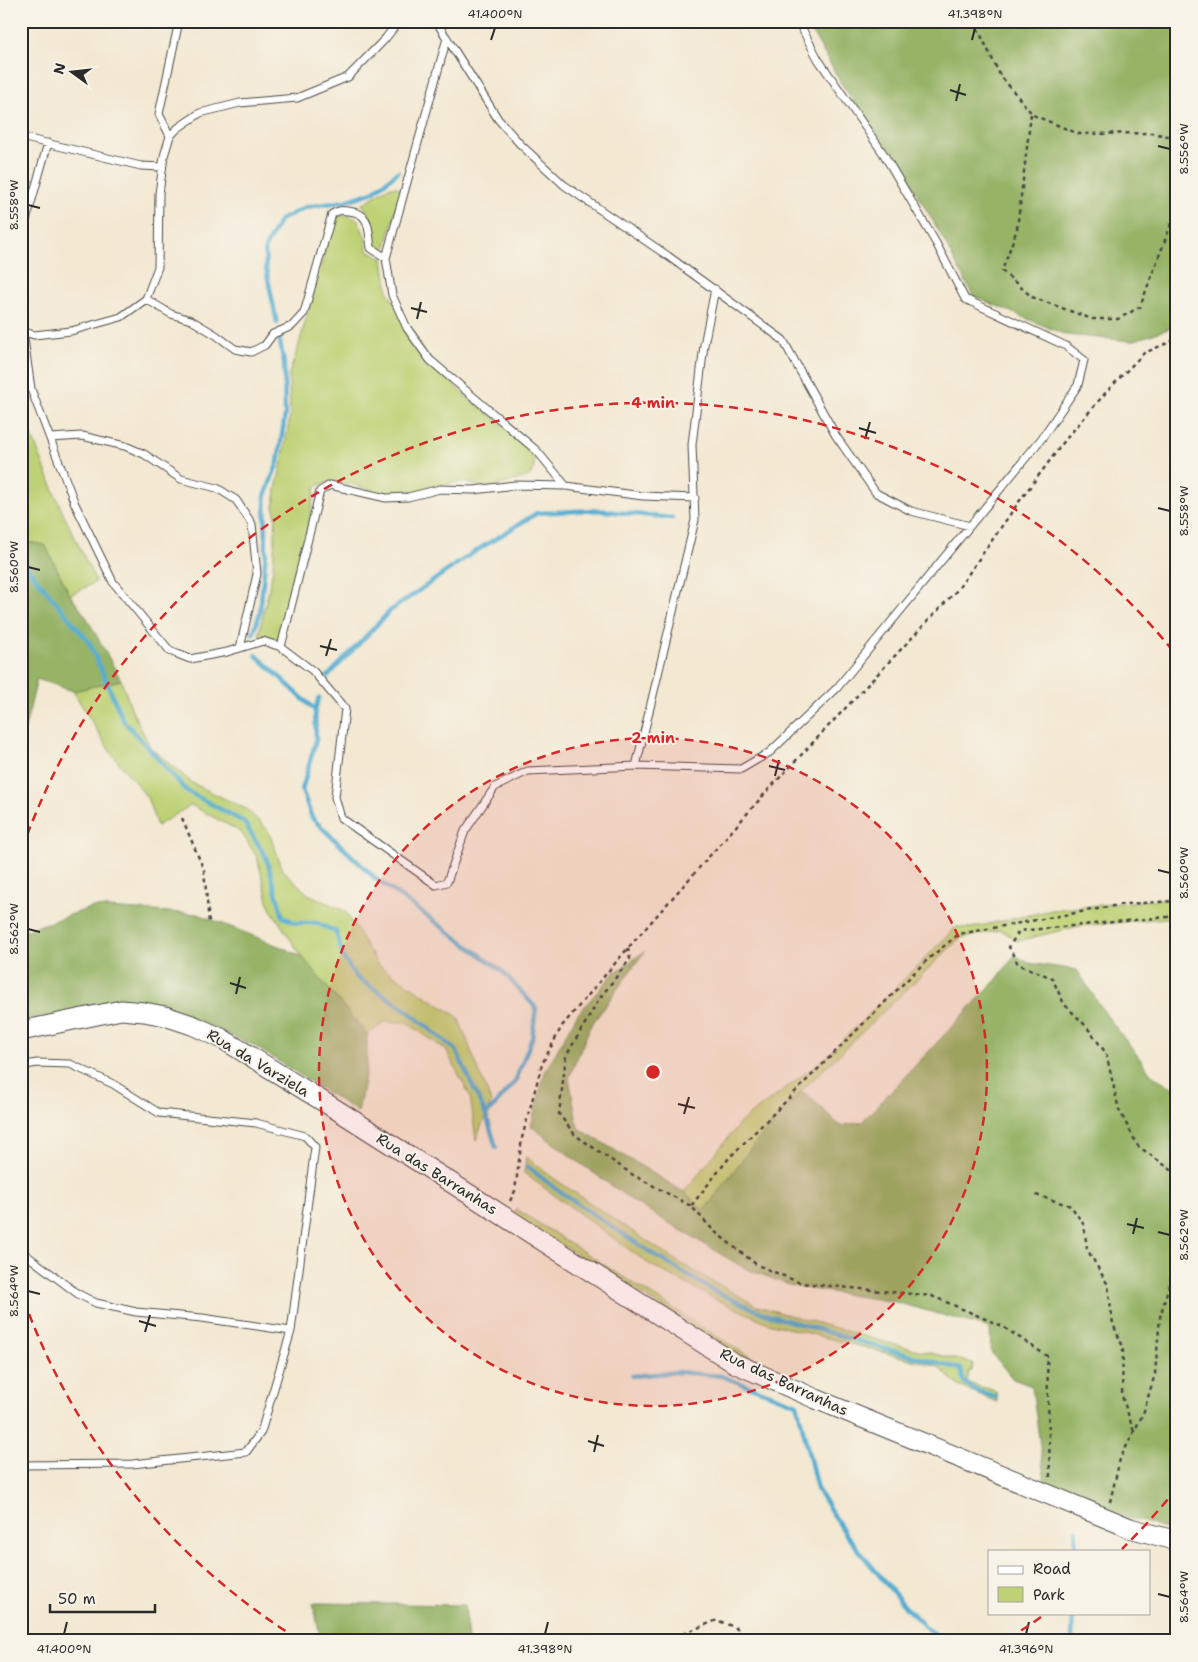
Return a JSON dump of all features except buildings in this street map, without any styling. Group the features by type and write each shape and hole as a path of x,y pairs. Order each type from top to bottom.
{"main road":[{"name":"Rua da Varziela","path":"21,1031 121,1010 164,1016 192,1025 221,1038 345,1115"},
{"name":"Rua das Barranhas","path":"345,1115 734,1363 1050,1496 1130,1528 1177,1542"}],"lane":[{"path":"170,136 159,114 180,21"},
{"path":"398,21 385,39 348,77 297,98 240,103 200,113 178,128 170,136 162,167 159,194 158,266 146,299 121,317 71,331 34,335 22,331 31,389 75,504 114,582 170,651 190,659 227,652 263,641 281,647 313,671 345,709 335,797 341,818 436,885 447,882 465,831 495,786 528,771 636,766 741,769 770,752 837,688 1042,438 1078,384 1084,360 1066,346 965,299 936,244 883,153 818,59 798,21"},
{"path":"436,21 498,119 520,144 564,185 715,289 783,340 836,436 876,493 912,511 970,526"},
{"path":"447,38 386,258 392,295 407,328 430,360 537,451 566,486"},
{"path":"21,137 141,166 162,167"},
{"path":"21,238 48,144"},
{"path":"146,299 171,314 191,320 235,349 252,352 265,345 273,334 292,326 304,313 332,214 339,210 359,212 366,218 371,248 386,258"},
{"path":"636,766 695,520 692,445 704,345 715,289"},
{"path":"50,438 82,436 125,446 144,454 181,479 217,488 236,500 252,524 256,574 240,648"},
{"path":"281,647 320,491 330,485 386,498 408,497 440,489 474,490 515,485 566,486 643,496 694,498"},
{"path":"21,1066 37,1063 70,1064 113,1084 159,1113 256,1123 306,1136 315,1147 291,1331 261,1432 246,1452 132,1464 21,1465"},
{"path":"21,1251 70,1288 96,1303 136,1312 202,1318 291,1331"}],"path":[{"path":"974,21 1000,75 1031,114 1079,134 1153,133 1177,138"},
{"path":"1031,114 1017,229 1002,271 1032,296 1092,319 1118,319 1140,307 1177,208"},
{"path":"502,1215 515,1191 522,1138 542,1064 562,1026 628,948 769,789 958,589 1018,503 1066,439 1108,390 1144,353 1177,339"},
{"path":"182,818 204,870 209,923"},
{"path":"691,1206 729,1158 928,959 959,934 1125,904 1177,901"},
{"path":"1177,916 1018,931 1009,947 1018,964 1052,978 1064,1004 1086,1026 1106,1053 1119,1110 1138,1146 1177,1174"},
{"path":"628,948 630,959 600,998 566,1056 559,1114 575,1135 633,1175 691,1206 714,1231 757,1265 801,1282 932,1296 1002,1326 1047,1356 1050,1496"},
{"path":"1036,1195 1071,1206 1084,1225 1087,1249 1108,1285 1113,1324 1123,1348 1122,1396 1134,1432"},
{"path":"1106,1518 1120,1459 1143,1414 1155,1374 1160,1317 1177,1256"},
{"path":"683,1634 717,1620 736,1628 748,1641"}],"green space":[{"path":"806,21 1177,21 1177,326 1132,341 1066,335 973,296 910,182 841,83"},
{"path":"389,187 398,187 401,191 385,250 379,249 373,242 371,222 362,204"},
{"path":"349,216 358,220 366,239 367,250 383,258 388,292 429,361 464,395 518,436 534,454 534,467 530,476 496,485 482,487 458,482 402,495 394,495 336,482 316,486 308,525 278,639 259,634 273,569 276,489 290,416 289,374 334,218"},
{"path":"21,409 62,511 96,582 70,595 45,545 21,541"},
{"path":"21,541 45,545 70,595 87,618 121,680 73,691 37,679 21,745"},
{"path":"121,680 133,713 151,748 192,783 246,809 268,830 283,870 308,894 345,911 378,965 458,1017 491,1102 476,1140 470,1096 446,1050 406,1022 385,1022 367,1035 302,957 270,908 257,857 241,832 191,805 157,826 147,797 111,753 73,691"},
{"path":"1177,899 1177,917 1079,926 1018,941 1001,930 960,938 801,1091 752,1147 704,1211 684,1192 741,1122 823,1060 956,927 971,928 1052,910"},
{"path":"93,907 198,914 302,957 367,1035 367,1066 358,1112 253,1045 172,1010 129,1001 21,1022 21,932"},
{"path":"644,952 590,1027 569,1078 578,1128 684,1192 704,1211 752,1147 801,1091 808,1095 840,1126 862,1122 997,979 1015,955 1029,963 1077,970 1107,1016 1153,1076 1177,1090 1177,1488 1168,1530 1104,1509 1045,1483 1032,1386 1013,1379 991,1352 990,1328 895,1302 792,1286 744,1268 634,1202 531,1126 545,1072 577,1015 614,973"},
{"path":"526,1157 556,1180 678,1262 757,1306 888,1343 973,1363 972,1371 969,1371 967,1383 996,1391 997,1402 959,1386 937,1366 768,1323 711,1297 649,1264 524,1173"},
{"path":"516,1209 743,1353 809,1388 742,1357 514,1215"},
{"path":"313,1603 465,1605 468,1641 321,1641"}],"waterway":[{"path":"277,323 266,269 265,248 280,220 306,207 346,201 373,192 398,172"},
{"path":"253,634 260,612 266,552 265,496 278,462 285,415 284,363 279,337"},
{"path":"328,676 390,611 471,554 537,513 596,510 672,518"},
{"path":"21,560 89,642 123,720 187,791 244,822 266,857 283,917 296,923 317,923 336,932 343,957 356,977 406,1010 456,1050 486,1115 496,1147"},
{"path":"256,655 315,710 316,740 302,790 312,818 376,879 501,970 536,1008 532,1038 515,1082 486,1115"},
{"path":"315,710 319,698"},
{"path":"527,1166 557,1190 656,1256 714,1291 765,1314 961,1369 964,1382 975,1390 996,1397"},
{"path":"632,1376 679,1372 721,1376 797,1404 817,1489 847,1536 907,1609 934,1635 952,1641"},
{"path":"1075,1550 1076,1530"},
{"path":"1072,1641 1073,1614"}]}
